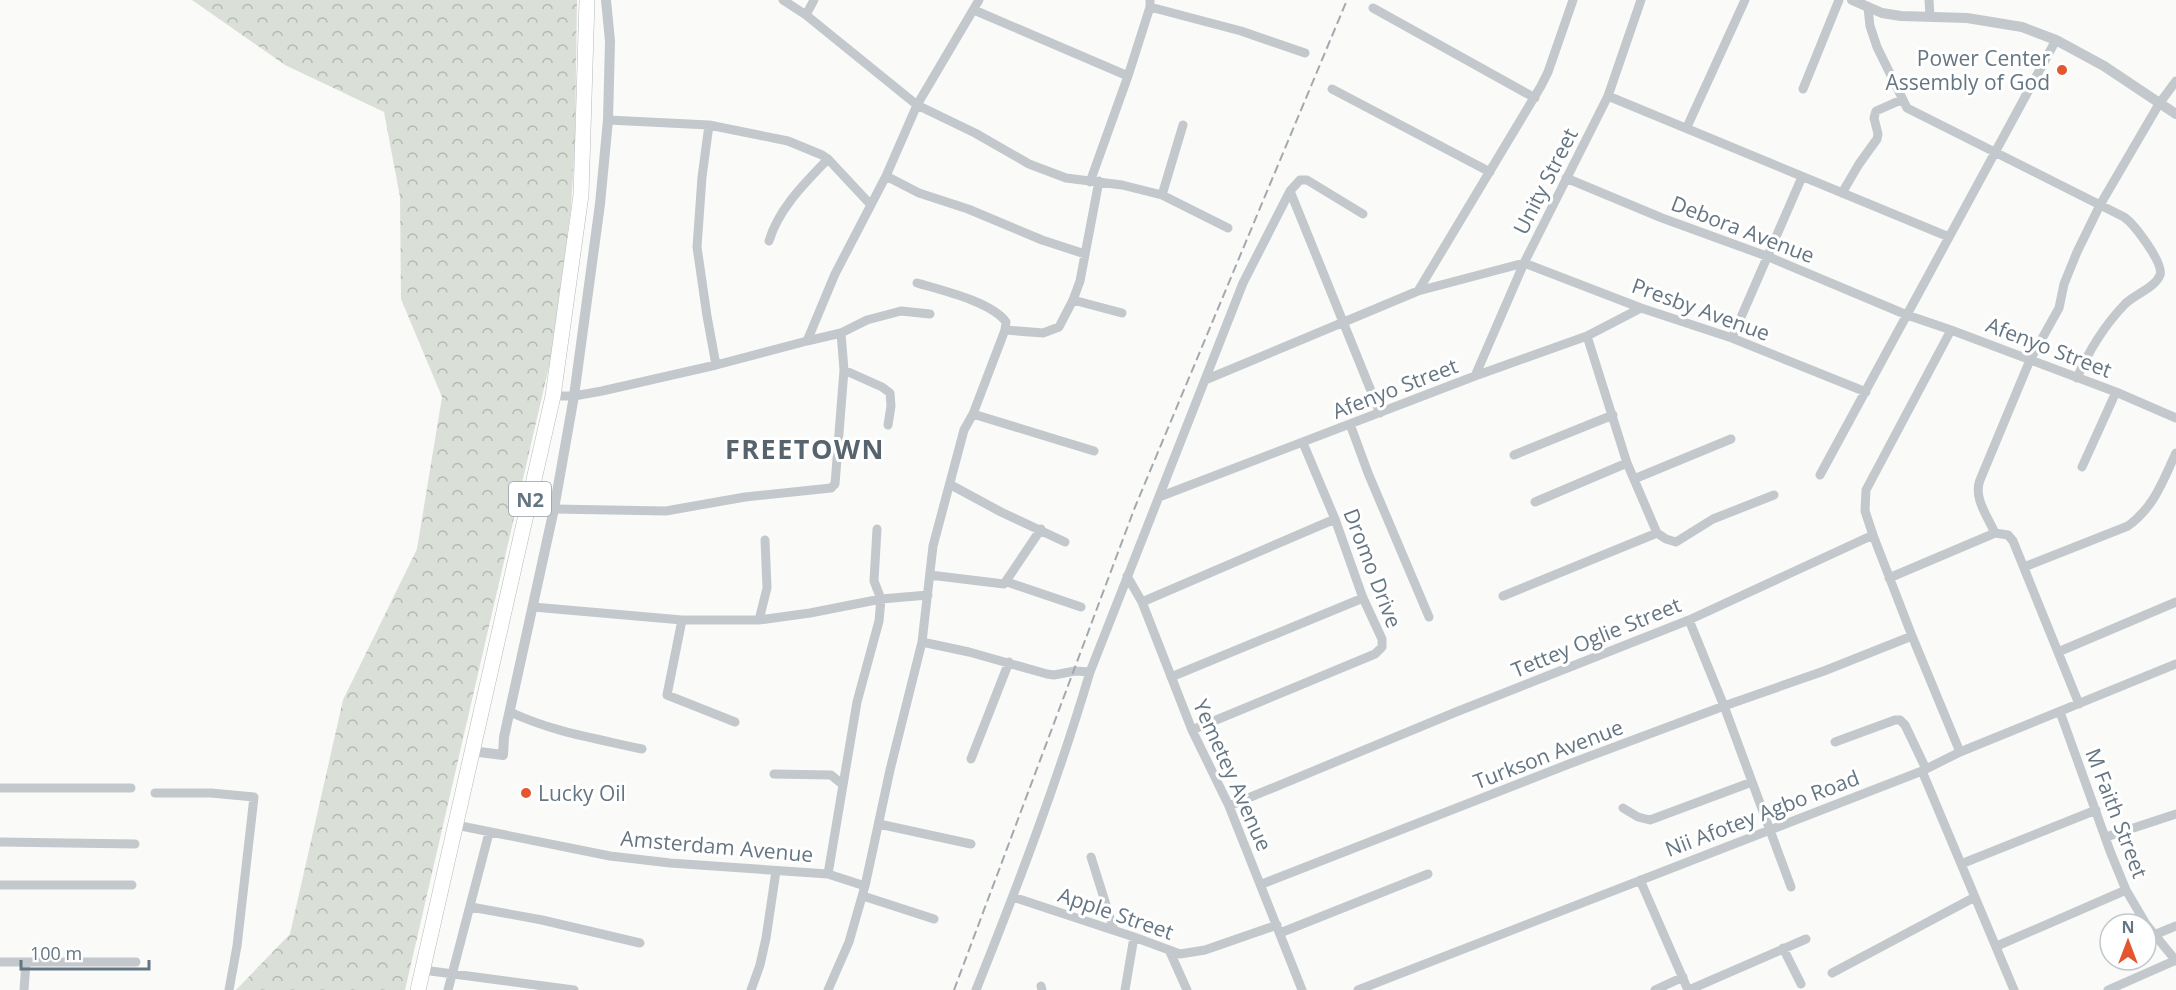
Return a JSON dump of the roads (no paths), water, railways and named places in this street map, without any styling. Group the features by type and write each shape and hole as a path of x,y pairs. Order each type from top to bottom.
{"highway":[{"name":"N2","path":"418,990 553,396 581,195 587,0"}],"street":[{"path":"471,751 503,755 510,712 554,509 574,396 600,204 608,120 610,41 606,0"},
{"path":"783,0 806,15 917,105 975,133 1029,164 1066,178 1162,195 1228,228"},
{"path":"806,15 814,0"},
{"path":"807,341 835,274 886,176 917,105 979,0"},
{"path":"1418,291 1548,72 1573,0"},
{"name":"Unity Street","path":"1475,376 1524,263 1608,96 1641,0"},
{"path":"1687,127 1745,0"},
{"path":"1803,89 1839,0"},
{"path":"1852,0 1882,13 1997,21 2022,27 2056,40 2104,66 2176,114"},
{"path":"1929,0 1930,16"},
{"path":"1005,330 1043,333 1059,327 1073,300 1085,254 1094,182 1150,3 1305,53"},
{"path":"1373,8 1534,98"},
{"path":"1868,8 1870,26 1877,47 1901,100 1907,108 2128,220 2159,263 2161,271 2156,280 2127,302 2096,339 2077,378"},
{"path":"974,10 1128,76"},
{"path":"1820,475 2056,40"},
{"path":"1995,533 1979,498 1978,485 2030,360 2060,308 2064,284 2077,252 2100,206 2159,104 2176,81"},
{"path":"1332,89 1490,172"},
{"path":"1608,96 1949,237"},
{"path":"1842,194 1858,164 1877,139 1874,118 1876,111 1901,100"},
{"path":"608,120 709,125 788,141 828,159 870,204"},
{"path":"709,125 697,247 716,365"},
{"path":"1162,195 1183,125"},
{"path":"769,241 797,191 828,159"},
{"path":"886,176 919,193 968,209 1042,240 1085,254"},
{"path":"1732,338 1802,177"},
{"name":"Debora Avenue","path":"1566,178 1662,218 1769,257 1907,315"},
{"path":"976,990 1013,897 1070,739 1090,672 1253,261 1290,191 1300,180 1306,180 1363,214"},
{"path":"1290,191 1380,413"},
{"path":"1205,380 1418,291 1524,263"},
{"name":"Presby Avenue","path":"1524,263 1641,308 1732,338 1866,392"},
{"path":"828,990 849,942 864,891 922,642 933,546 964,430 973,414 1005,330 1006,322 999,314 972,300 917,283"},
{"path":"1073,300 1122,313"},
{"name":"Afenyo Street","path":"1159,497 1475,376 1587,336 1641,308"},
{"path":"553,396 574,396 716,365 841,333 867,320 901,311 930,314"},
{"name":"Afenyo Street","path":"1907,315 2116,392 2176,418"},
{"path":"1951,330 1866,490 1865,511 1889,578 1960,752"},
{"path":"554,509 666,511 745,497 831,488 835,483 844,370 841,333"},
{"path":"1587,336 1627,463 1657,533 1676,542 1713,519 1774,495"},
{"path":"844,370 890,393 891,406 888,425"},
{"path":"2082,467 2116,392"},
{"path":"973,414 1094,451"},
{"path":"1514,455 1613,415"},
{"path":"1350,424 1372,483 1429,617"},
{"path":"1634,479 1731,439"},
{"name":"Dromo Drive","path":"1192,730 1380,651 1382,647 1382,639 1363,598 1335,519 1303,443"},
{"path":"2024,567 2128,526 2140,517 2155,499 2176,453"},
{"path":"1535,502 1627,463"},
{"path":"951,485 1065,542"},
{"path":"1142,602 1335,519"},
{"path":"828,874 857,702 878,628 881,599 874,581 877,529"},
{"path":"1007,582 1041,529"},
{"path":"1503,596 1657,533"},
{"path":"1889,578 1995,533 2003,533 2010,537 2079,704"},
{"name":"Tettey Oglie Street","path":"1229,806 1456,712 1689,620 1873,535"},
{"path":"759,620 767,588 765,540"},
{"path":"930,575 996,584 1007,582 1081,607"},
{"name":"Yemetey Avenue","path":"1127,576 1142,602 1192,730 1229,806 1262,884 1302,990"},
{"path":"533,607 682,620 759,620 881,599 928,595"},
{"path":"1171,677 1363,598"},
{"path":"2058,652 2176,602"},
{"path":"682,620 667,695 735,722"},
{"path":"1689,620 1724,706 1768,831 1791,887"},
{"name":"Turkson Avenue","path":"1262,884 1569,764 1824,671 1912,636"},
{"path":"922,642 1054,675 1070,671 1090,672"},
{"path":"971,759 1009,662"},
{"name":"Nii Afotey Agbo Road","path":"1358,990 1924,770 1960,752 2176,664"},
{"path":"510,712 563,732 642,749"},
{"name":"M Faith Street","path":"2060,712 2126,890 2139,912"},
{"path":"1835,742 1895,720 1900,720 1905,724 2014,990"},
{"path":"774,774 831,775 842,784"},
{"path":"1623,808 1638,817 1650,820 1752,782"},
{"path":"0,788 131,788"},
{"path":"155,793 210,793 254,797 240,924 229,990"},
{"path":"1961,864 2096,810"},
{"path":"2106,837 2176,814"},
{"path":"879,824 971,844"},
{"name":"Amsterdam Avenue","path":"456,825 630,858 828,874 934,919"},
{"path":"448,990 489,833"},
{"path":"0,842 135,844"},
{"path":"1091,856 1114,930"},
{"path":"751,990 766,938 776,871"},
{"name":"Apple Street","path":"1013,897 1179,954 1205,950 1278,929 1428,874"},
{"path":"1640,880 1688,990 1806,939"},
{"path":"0,885 132,885"},
{"path":"1997,946 2126,890"},
{"path":"1832,973 1975,897"},
{"path":"471,907 640,943"},
{"path":"2158,933 2176,926"},
{"path":"1125,990 1134,937"},
{"name":"M Faith Street","path":"2158,940 2176,961"},
{"path":"1783,948 1801,984"},
{"path":"1170,952 1187,990"},
{"path":"2108,990 2176,961"},
{"path":"0,962 136,962"},
{"path":"24,990 26,962"},
{"path":"423,970 574,990"},
{"path":"1655,990 1683,976"}],"railway":[{"path":"954,990 1135,507 1347,0"}],"place":[{"name":"Power Center Assembly of God","path":"2062,70"},
{"name":"Lucky Oil","path":"526,793"}],"district":[{"name":"FREETOWN","path":"805,448"}]}
